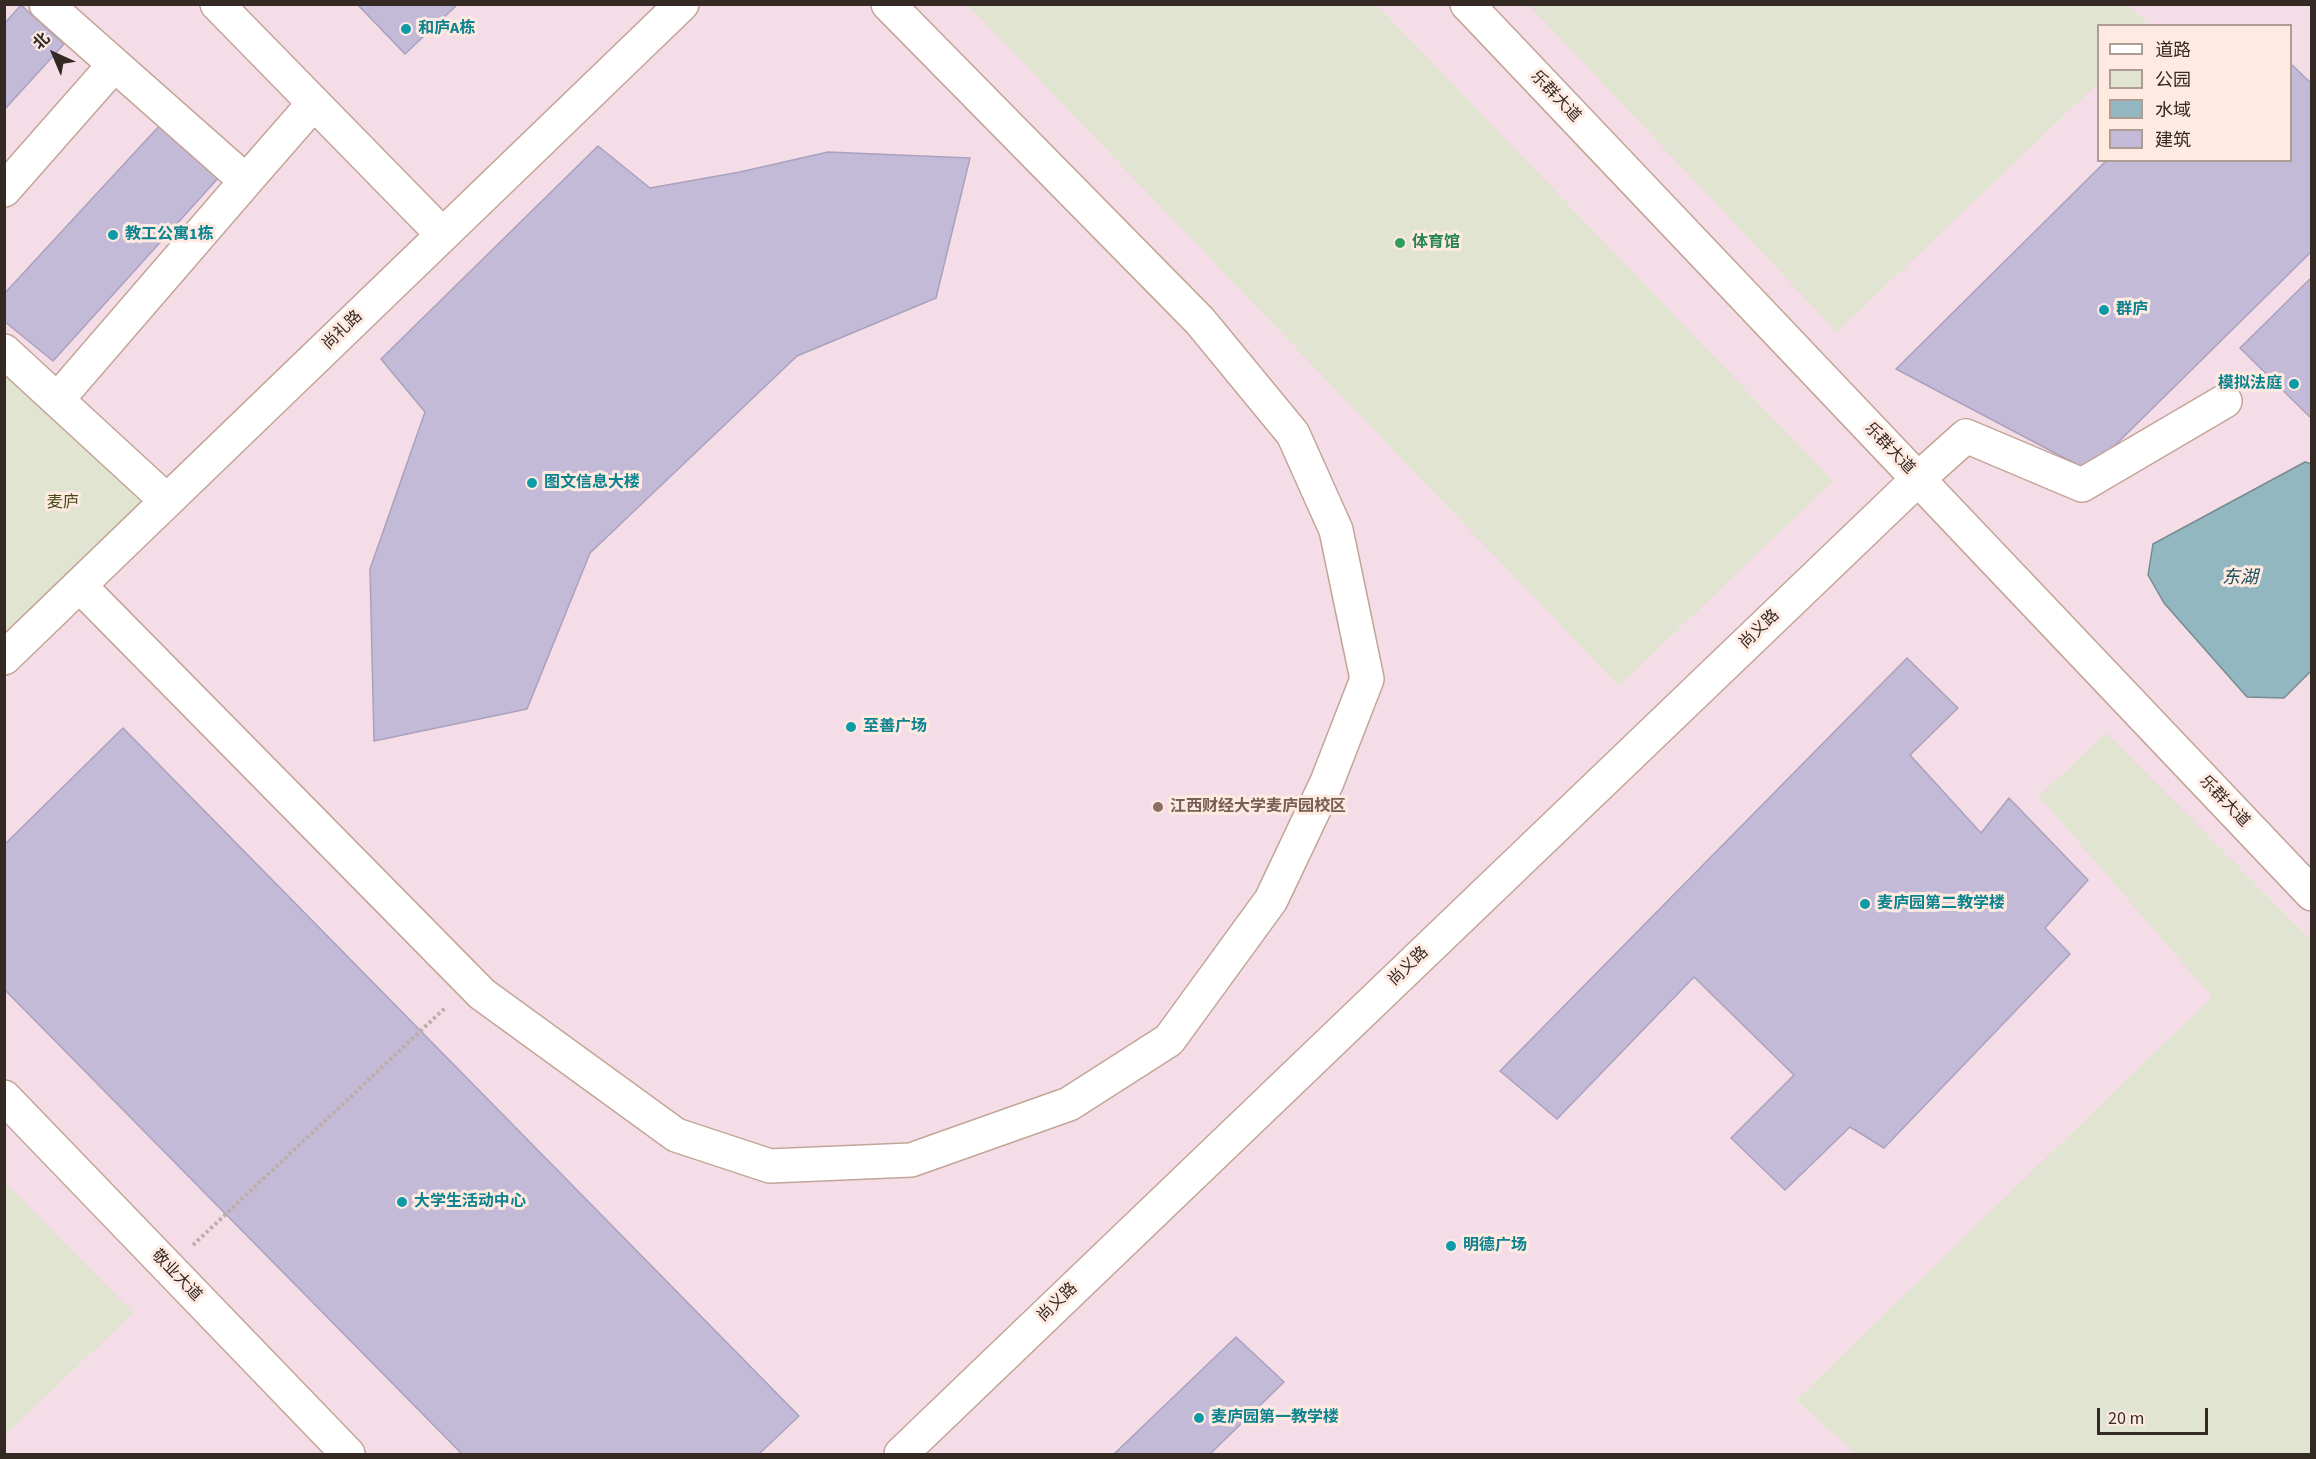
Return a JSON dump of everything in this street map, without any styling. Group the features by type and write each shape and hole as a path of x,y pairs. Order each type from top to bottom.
{"street":[{"path":"46,4 246,181"},
{"path":"217,4 443,235"},
{"name":"尚礼路","path":"4,658 682,4"},
{"path":"80,586 482,994 675,1135 770,1166 911,1160 1069,1104 1170,1040 1271,900 1327,782 1367,679 1336,530 1293,434 1200,321 888,4"},
{"name":"乐群大道","path":"1467,4 2312,894"},
{"path":"4,190 114,64"},
{"path":"57,400 314,103"},
{"path":"4,351 167,501"},
{"name":"尚义路","path":"900,1455 1966,435 2082,485 2225,401"},
{"name":"敬业大道","path":"4,1097 348,1455"}],"path":[{"path":"169,1268 471,983"}],"shaded area":[{"name":"江西财经大学麦庐园校区","path":"5,5 2311,5 2311,1454 5,1454"}],"green space":[{"name":"体育馆","path":"968,5 1377,5 1833,481 1619,686"},
{"path":"1529,5 2129,5 2148,24 2097,24 2097,84 1837,332"},
{"name":"麦庐","path":"4,369 148,505 5,631 4,631"},
{"path":"2106,733 2311,940 2311,1454 1856,1454 1796,1400 2212,997 2039,796"},
{"path":"5,1182 133,1313 5,1435"}],"water":[{"name":"东湖","path":"2305,462 2312,464 2311,671 2284,698 2247,697 2164,603 2148,575 2153,544"}],"building":[{"name":"和庐A栋","path":"357,4 458,4 405,54"},
{"path":"21,5 64,44 4,110 4,24"},
{"name":"群庐","path":"2292,65 2312,84 2312,251 2089,471 1896,369 2105,162 2292,162"},
{"name":"教工公寓1栋","path":"161,124 220,176 53,361 4,321 4,294"},
{"name":"图文信息大楼","path":"598,146 650,188 740,172 828,152 970,158 936,298 797,356 590,553 527,709 374,741 370,569 425,412 381,359"},
{"name":"模拟法庭","path":"2312,277 2312,419 2240,348"},
{"name":"麦庐园第二教学楼","path":"1907,658 1958,708 1910,755 1981,833 2009,798 2088,880 2045,928 2070,954 1884,1148 1850,1127 1785,1190 1731,1138 1794,1075 1694,977 1557,1119 1500,1071"},
{"name":"大学生活动中心","path":"123,728 799,1416 759,1454 462,1454 4,989 4,845"},
{"name":"麦庐园第一教学楼","path":"1236,1337 1284,1382 1210,1454 1114,1454"}],"place":[{"name":"和庐A栋","path":"406,29"},
{"name":"教工公寓1栋","path":"113,235"},
{"name":"体育馆","path":"1400,243"},
{"name":"群庐","path":"2104,310"},
{"name":"模拟法庭","path":"2294,384"},
{"name":"图文信息大楼","path":"532,483"},
{"name":"至善广场","path":"851,727"},
{"name":"江西财经大学麦庐园校区","path":"1158,807"},
{"name":"麦庐园第二教学楼","path":"1865,904"},
{"name":"大学生活动中心","path":"402,1202"},
{"name":"明德广场","path":"1451,1246"},
{"name":"麦庐园第一教学楼","path":"1199,1418"}]}
